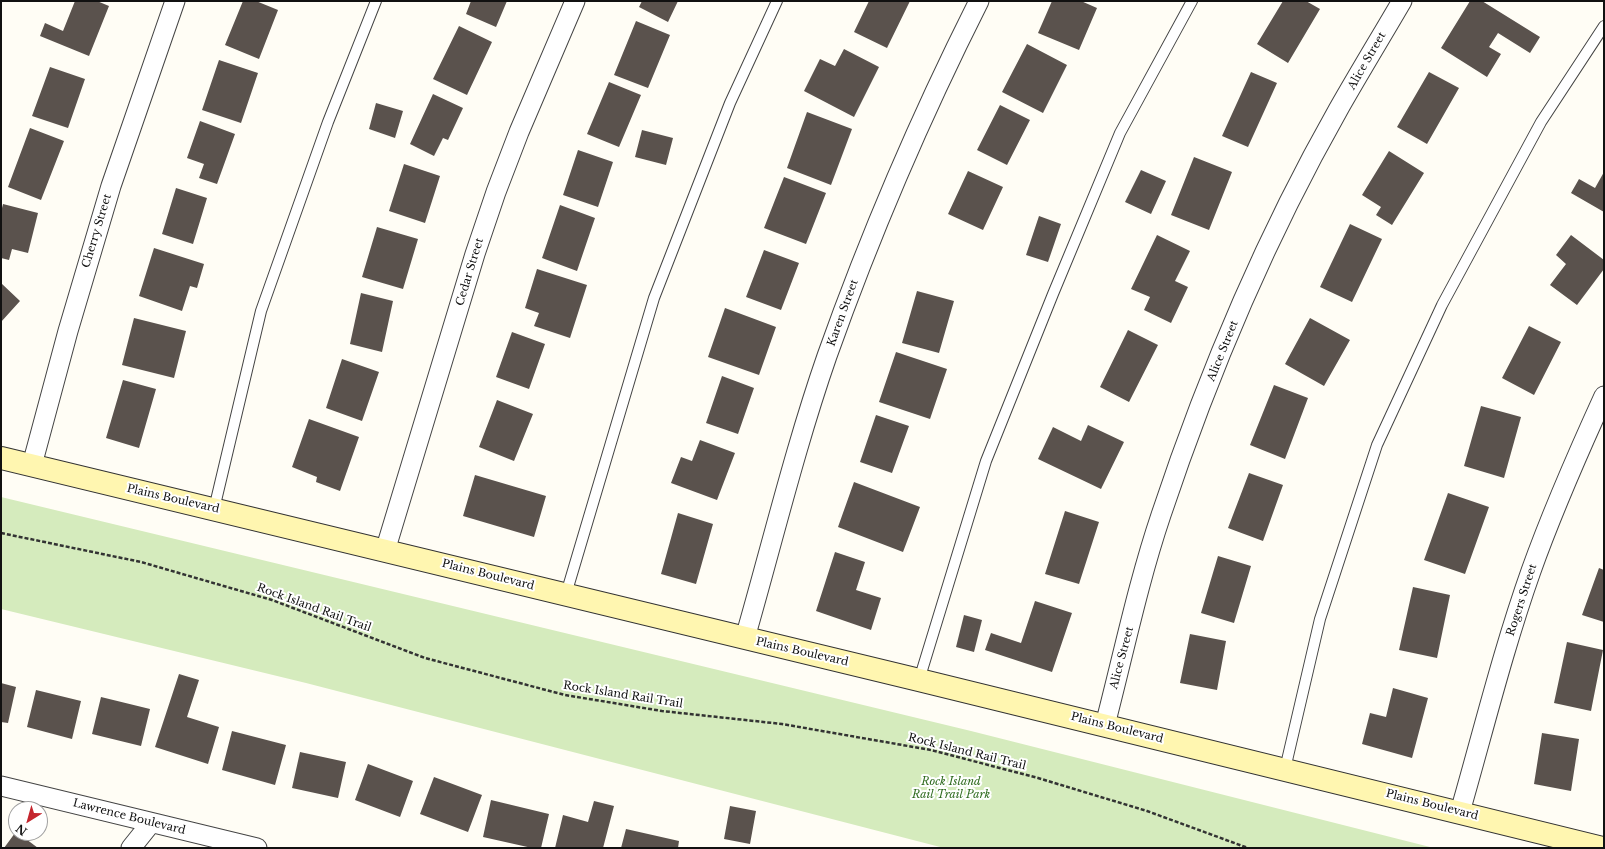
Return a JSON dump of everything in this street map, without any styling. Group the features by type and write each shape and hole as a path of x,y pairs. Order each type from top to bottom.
{"main road":[{"name":"Plains Boulevard","path":"1,458 214,508 1603,848"}],"street":[{"name":"Cherry Street","path":"32,465 68,331 111,186 176,1"},
{"name":"Cedar Street","path":"385,551 475,254 496,192 519,132 575,1"},
{"name":"Karen Street","path":"745,638 807,421 827,358 856,276 888,196 979,1"},
{"name":"Alice Street","path":"1104,725 1160,517 1213,374 1252,281 1337,111 1402,1"},
{"name":"Rogers Street","path":"1460,812 1515,619 1531,570 1604,396"},
{"name":"Lawrence Boulevard","path":"1,786 257,848"},
{"path":"131,848 151,823"}],"lane":[{"path":"214,508 261,311 328,122 376,1"},
{"path":"566,594 654,298 730,103 777,1"},
{"path":"919,680 986,461 1050,301 1120,133 1192,1"},
{"path":"1285,769 1320,620 1377,445 1442,305 1541,122 1604,26"}],"path":[{"name":"Rock Island Rail Trail","path":"1,533 149,565 272,600 425,658 565,695 662,711 782,724 931,750 1038,778 1148,811 1248,848"}],"green space":[{"name":"Rock Island Rail Trail Park","path":"1,497 971,731 1434,848 944,848 306,683 1,609"}],"building":[{"path":"75,1 97,1 109,6 89,56 40,36 45,23 63,31"},
{"path":"243,1 256,1 278,10 259,59 225,45"},
{"path":"471,1 507,1 496,27 466,14"},
{"path":"642,1 678,1 668,22 639,7"},
{"path":"869,1 910,1 887,48 854,32"},
{"path":"1052,1 1081,1 1097,8 1079,50 1038,33"},
{"path":"1283,1 1306,1 1320,9 1288,63 1257,44"},
{"path":"1470,1 1482,1 1540,37 1530,53 1498,33 1489,47 1501,54 1487,77 1441,48"},
{"path":"636,21 670,35 648,88 614,75"},
{"path":"459,26 492,42 467,95 433,79"},
{"path":"1027,44 1067,65 1043,113 1002,92"},
{"path":"844,49 879,67 854,117 804,91 820,59 835,66"},
{"path":"219,60 258,73 241,123 202,110"},
{"path":"50,67 85,79 68,128 32,116"},
{"path":"1251,72 1277,83 1248,147 1222,136"},
{"path":"1429,72 1459,88 1427,144 1397,127"},
{"path":"609,82 641,95 619,147 587,134"},
{"path":"433,94 463,108 448,140 443,138 434,156 410,144"},
{"path":"376,103 403,111 395,138 369,129"},
{"path":"1000,105 1030,120 1007,165 977,150"},
{"path":"807,112 852,129 831,185 787,168"},
{"path":"200,121 235,134 217,184 199,178 204,164 187,158"},
{"path":"30,128 64,141 41,200 8,187"},
{"path":"642,130 673,138 666,165 635,157"},
{"path":"578,150 613,162 598,207 563,195"},
{"path":"1389,151 1424,173 1392,225 1376,215 1381,207 1362,195"},
{"path":"1194,157 1232,172 1209,230 1171,215"},
{"path":"404,164 440,176 425,223 389,211"},
{"path":"1141,170 1166,181 1151,214 1125,202"},
{"path":"968,171 1003,187 983,230 948,214"},
{"path":"1604,172 1604,212 1571,193 1579,179 1595,188"},
{"path":"784,177 826,193 806,244 764,228"},
{"path":"176,188 207,198 193,244 162,234"},
{"path":"3,204 38,213 28,253 12,249 9,260 1,258 1,212"},
{"path":"560,205 595,218 577,271 542,258"},
{"path":"1039,216 1061,224 1048,262 1026,255"},
{"path":"1350,224 1382,239 1352,302 1320,287"},
{"path":"377,227 418,239 403,289 362,277"},
{"path":"1157,235 1190,251 1175,281 1188,287 1171,323 1144,310 1150,297 1131,289"},
{"path":"1571,235 1604,260 1604,269 1577,305 1550,285 1566,264 1556,255"},
{"path":"154,248 204,264 197,288 190,286 182,311 139,296"},
{"path":"764,250 799,263 781,310 746,297"},
{"path":"537,269 587,285 570,338 534,326 539,313 525,308"},
{"path":"1,283 20,301 1,322"},
{"path":"917,291 954,301 939,353 902,343"},
{"path":"361,293 393,301 382,352 350,344"},
{"path":"725,308 776,327 759,375 708,357"},
{"path":"134,318 186,331 174,378 122,365"},
{"path":"1310,318 1350,340 1324,386 1285,364"},
{"path":"1529,326 1561,342 1534,395 1502,378"},
{"path":"1128,330 1158,345 1129,402 1100,387"},
{"path":"512,332 545,344 529,389 496,377"},
{"path":"896,352 947,369 930,419 879,402"},
{"path":"342,359 379,372 362,421 326,408"},
{"path":"722,376 754,388 738,434 706,423"},
{"path":"123,380 156,389 139,448 106,438"},
{"path":"1274,385 1308,398 1285,459 1250,445"},
{"path":"497,400 533,414 514,461 479,447"},
{"path":"1481,406 1521,417 1504,478 1464,466"},
{"path":"876,415 909,426 892,473 860,462"},
{"path":"309,419 359,437 340,491 316,482 317,477 292,467"},
{"path":"1088,425 1124,442 1101,489 1038,459 1053,427 1081,441"},
{"path":"700,440 735,453 717,500 671,483 681,457 692,461"},
{"path":"1249,473 1283,485 1263,541 1228,528"},
{"path":"475,475 546,496 534,537 463,516"},
{"path":"854,482 920,507 903,552 838,527"},
{"path":"1448,493 1489,507 1465,574 1424,560"},
{"path":"1065,511 1099,522 1079,584 1045,574"},
{"path":"678,513 713,524 696,584 661,574"},
{"path":"835,552 865,562 856,590 881,598 871,630 816,611"},
{"path":"1218,556 1251,566 1234,623 1201,613"},
{"path":"1599,568 1604,570 1604,622 1582,615"},
{"path":"1413,587 1450,595 1437,658 1399,650"},
{"path":"1035,601 1072,613 1052,672 985,650 991,633 1021,643"},
{"path":"964,615 982,620 974,652 956,647"},
{"path":"1190,634 1226,641 1217,690 1180,683"},
{"path":"1567,642 1603,650 1591,711 1554,703"},
{"path":"179,674 199,680 187,717 219,727 208,764 155,747"},
{"path":"1,683 16,687 8,723 1,722"},
{"path":"1393,688 1428,698 1412,758 1362,744 1370,713 1386,717"},
{"path":"36,690 81,701 72,739 27,727"},
{"path":"101,697 150,709 141,746 92,734"},
{"path":"232,731 286,745 275,785 222,770"},
{"path":"1542,733 1579,739 1571,791 1534,784"},
{"path":"300,752 346,762 338,798 292,788"},
{"path":"368,764 413,781 400,817 355,800"},
{"path":"434,777 482,795 468,832 420,814"},
{"path":"491,800 549,814 541,848 532,848 483,837"},
{"path":"594,801 614,806 603,848 555,848 563,815 588,822"},
{"path":"730,806 756,811 750,844 724,839"},
{"path":"626,829 679,841 678,848 621,848"},
{"path":"9,841 29,841 38,848 4,848"}]}
